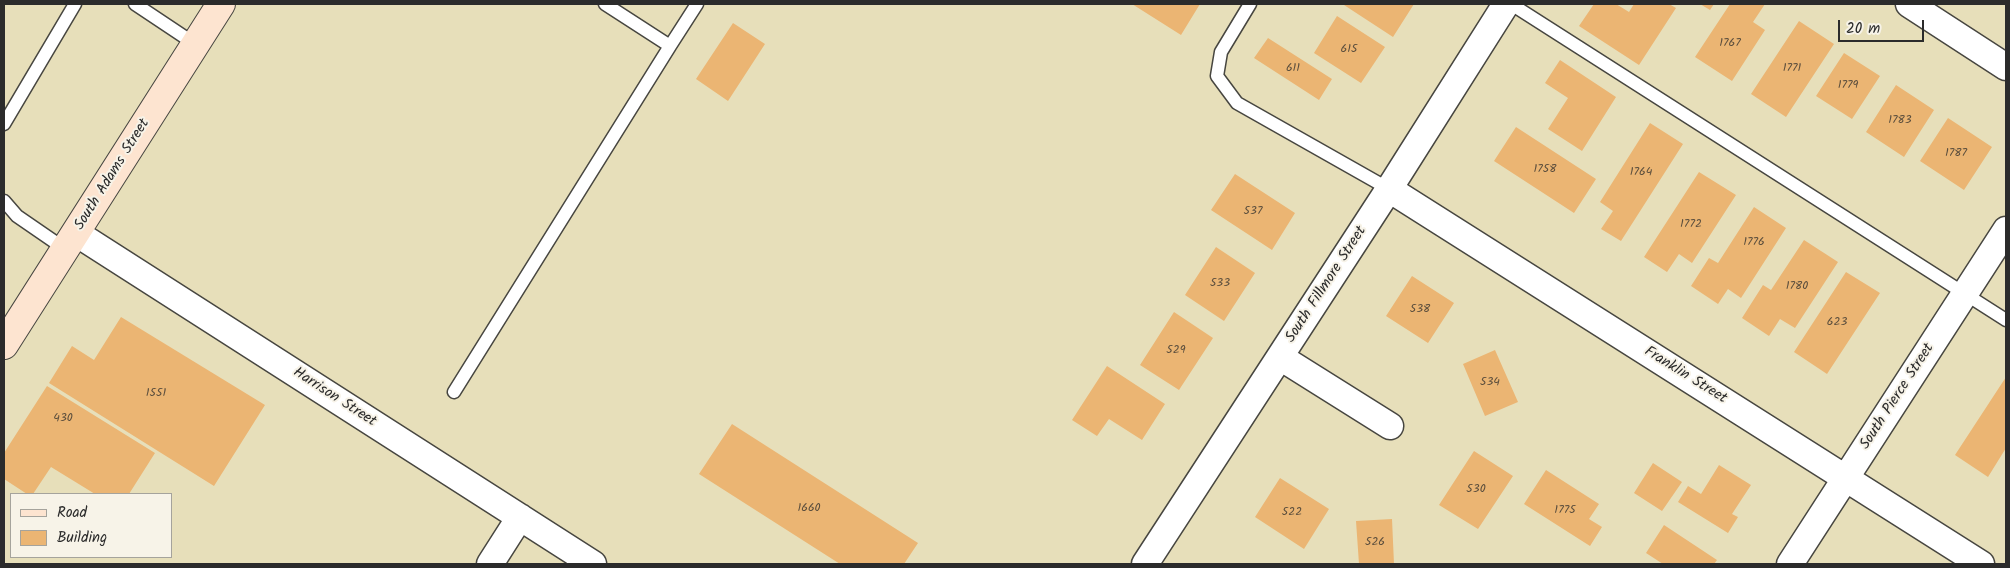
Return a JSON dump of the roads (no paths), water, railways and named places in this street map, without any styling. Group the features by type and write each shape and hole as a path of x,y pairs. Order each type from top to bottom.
{"street":[{"name":"South Adams Street","path":"4,345 221,4"},
{"name":"South Fillmore Street","path":"1145,564 1389,189 1506,4"},
{"path":"1909,4 2006,67"},
{"name":"Franklin Street","path":"1389,189 1981,564"},
{"name":"South Pierce Street","path":"1790,564 2006,230"},
{"name":"Harrison Street","path":"70,241 520,517 593,564"},
{"path":"1280,357 1390,426"},
{"path":"490,564 520,517"}],"lane":[{"path":"4,124 75,4"},
{"path":"135,4 195,44"},
{"path":"605,4 670,46"},
{"path":"454,392 697,4"},
{"path":"1250,4 1221,52 1217,76 1227,90 1237,103 1389,189"},
{"path":"1511,4 2006,320"},
{"path":"4,201 17,216 70,241"}]}
